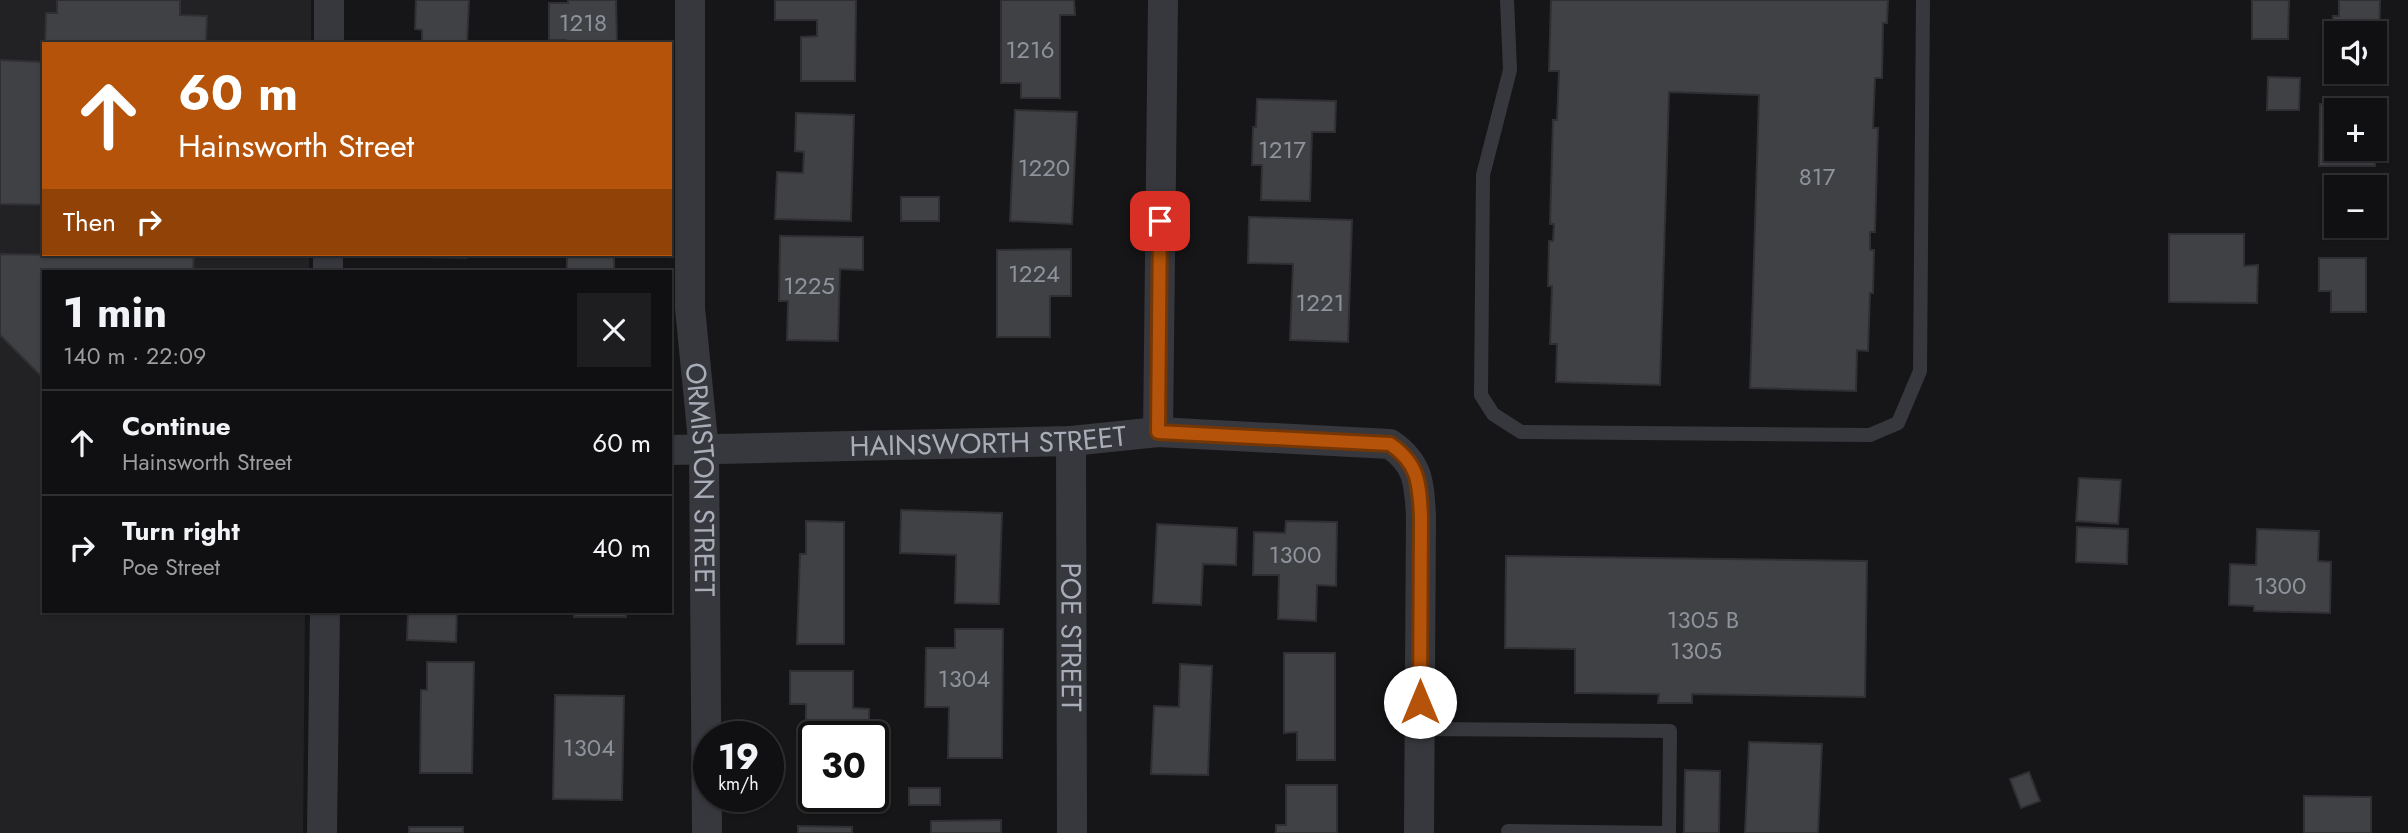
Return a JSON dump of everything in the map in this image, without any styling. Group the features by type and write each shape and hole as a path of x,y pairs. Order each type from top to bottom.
{"street":[{"path":"329,0 329,42"},
{"name":"ORMISTON STREET","path":"690,0 690,308 704,451 707,833"},
{"path":"1158,432 1163,0"},
{"name":"HAINSWORTH STREET","path":"672,450 1071,441 1158,432 1390,444 1405,455 1414,469 1419,485 1419,833"},
{"name":"POE STREET","path":"1071,441 1072,833"},
{"path":"322,833 324,613"}],"lane":[{"path":"1507,0 1510,70 1483,175 1481,395 1493,414 1521,432 1870,435 1898,423 1920,372 1923,0"},
{"path":"1420,729 1670,731 1669,833 1508,831"}],"shaded area":[{"path":"0,0 311,0 311,42 42,42 42,256 309,256 309,270 42,270 42,613 305,613 303,833 0,833"}],"building":[{"path":"57,0 180,0 180,15 207,16 206,42 45,42 46,13 57,13"},
{"path":"416,0 469,0 467,42 422,42 422,30 415,29"},
{"path":"568,0 616,0 617,42 549,40 549,3 568,3"},
{"path":"775,0 856,0 855,81 801,81 801,37 817,36 817,20 775,20"},
{"path":"1001,0 1074,0 1075,15 1060,15 1060,98 1021,98 1021,83 1001,83"},
{"path":"1551,0 1888,0 1887,23 1883,23 1882,78 1875,78 1873,128 1878,128 1875,232 1870,232 1870,250 1874,250 1873,293 1870,293 1868,351 1857,350 1856,391 1750,388 1759,95 1669,92 1660,385 1556,382 1557,344 1550,344 1552,286 1548,286 1549,241 1553,241 1554,224 1550,224 1553,120 1557,120 1559,71 1549,71"},
{"path":"2252,0 2289,0 2288,39 2252,39"},
{"path":"2339,0 2380,0 2380,21 2333,21 2333,16 2339,16"},
{"path":"0,60 42,62 42,205 0,204"},
{"path":"2268,77 2300,78 2299,110 2267,110"},
{"path":"1257,99 1336,101 1335,132 1312,132 1310,201 1261,200 1262,165 1252,165"},
{"path":"2320,104 2324,104 2324,161 2375,161 2375,166 2319,166"},
{"path":"1015,110 1077,112 1072,224 1010,221"},
{"path":"796,113 854,115 851,221 775,219 777,172 803,173 804,152 795,151"},
{"path":"901,197 939,197 939,221 901,221"},
{"path":"1249,217 1352,220 1348,342 1290,340 1293,264 1248,263"},
{"path":"2169,234 2244,234 2244,266 2258,265 2257,303 2169,302"},
{"path":"780,236 863,237 863,270 840,269 838,341 787,340 788,301 779,301"},
{"path":"1071,249 1071,296 1050,296 1050,337 997,337 997,250"},
{"path":"0,254 194,257 193,270 42,270 42,377 0,335"},
{"path":"466,256 466,258 421,257"},
{"path":"567,256 614,256 614,270 567,270"},
{"path":"2319,258 2366,258 2366,312 2331,312 2331,291 2319,291"},
{"path":"2079,478 2121,480 2118,524 2076,521"},
{"path":"901,510 1002,513 999,604 955,603 956,555 900,553"},
{"path":"806,521 844,522 844,644 797,644 800,554 806,554"},
{"path":"1286,521 1337,522 1336,586 1317,585 1316,621 1278,619 1279,575 1253,575 1254,532 1285,533"},
{"path":"1157,524 1237,528 1236,565 1203,564 1201,605 1153,603"},
{"path":"2077,527 2128,529 2127,564 2076,562"},
{"path":"2257,529 2319,531 2318,561 2331,562 2330,613 2254,611 2254,606 2229,605 2230,564 2256,565"},
{"path":"1506,556 1867,561 1865,697 1692,694 1692,703 1658,703 1659,694 1575,693 1575,649 1505,648"},
{"path":"408,613 457,613 456,642 407,640"},
{"path":"574,613 626,613 626,617 574,617"},
{"path":"955,629 1003,629 1002,758 948,758 949,707 925,707 926,648 955,648"},
{"path":"1284,653 1335,653 1335,760 1297,760 1297,732 1284,733"},
{"path":"427,662 474,662 472,773 420,773 421,690 427,690"},
{"path":"1180,664 1212,666 1208,775 1151,774 1154,706 1179,707"},
{"path":"790,671 853,671 853,708 869,709 869,721 806,721 806,704 790,704"},
{"path":"555,695 624,696 622,800 553,799"},
{"path":"1749,742 1822,744 1818,833 1745,833"},
{"path":"1685,770 1720,771 1719,833 1684,833"},
{"path":"2029,772 2040,801 2021,808 2010,779"},
{"path":"1286,785 1337,785 1337,833 1276,833 1276,825 1286,825"},
{"path":"909,788 940,788 940,805 909,805"},
{"path":"2304,796 2371,797 2371,833 2304,833"},
{"path":"1001,820 1001,833 931,833 931,821"},
{"path":"798,826 852,827 852,833 798,833"},
{"path":"409,827 463,827 463,833 409,833"}],"route":[{"path":"1160,221 1158,432 1390,444 1405,455 1414,469 1419,485 1421,516 1420,702"}]}
